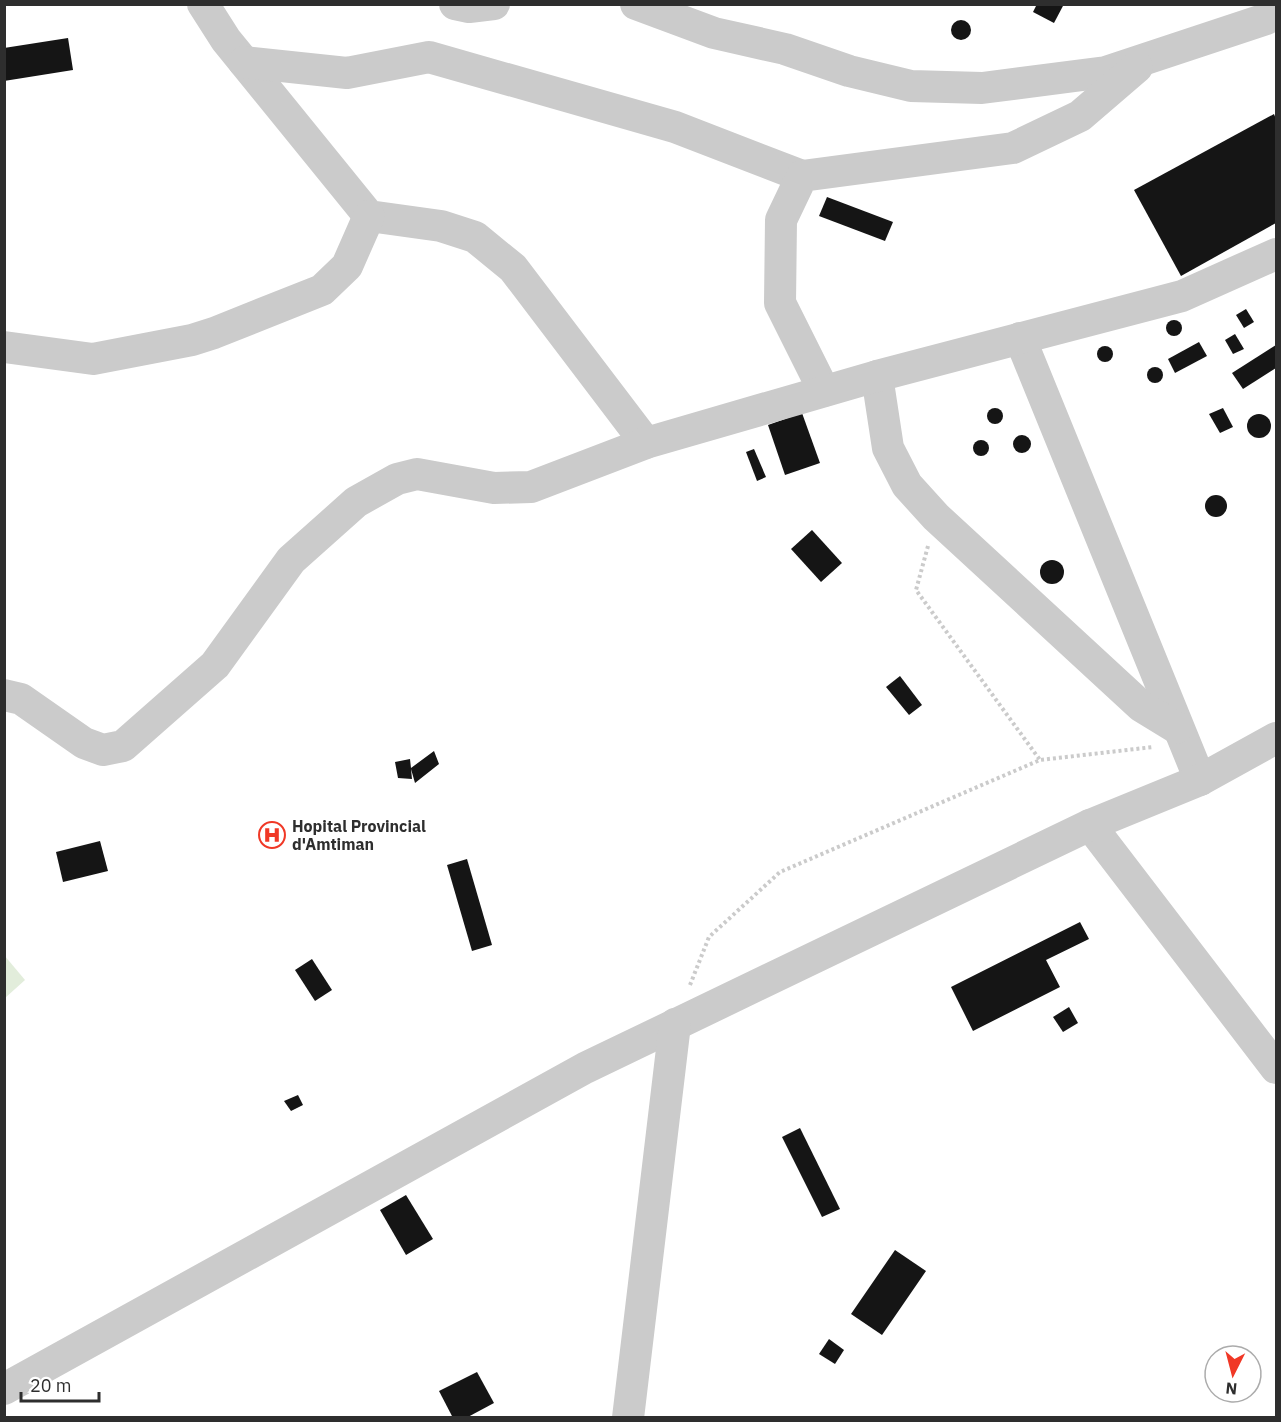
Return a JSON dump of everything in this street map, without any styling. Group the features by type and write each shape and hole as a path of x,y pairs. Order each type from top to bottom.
{"street":[{"path":"203,4 244,62 369,216 441,226 475,237 513,268 646,443"},
{"path":"455,4 469,7 494,4"},
{"path":"636,4 714,33 785,49 849,71 911,86 982,88 1106,72 1265,18"},
{"path":"244,62 347,73 429,57 675,127 802,176 1012,148 1080,116 1146,59"},
{"path":"802,176 781,220 780,303 824,391"},
{"path":"4,347 93,359 192,340 214,333 322,290 347,266 369,216"},
{"path":"4,695 21,699 84,743 103,750 123,746 215,665 291,560 356,502 397,479 417,474 494,488 531,487 646,443 877,376 1182,296 1276,254"},
{"path":"1020,338 1180,736 1200,780"},
{"path":"877,376 888,448 907,485 936,517 1141,706 1180,736"},
{"path":"4,1389 585,1068 1090,825 1200,780 1276,738"},
{"path":"1090,825 1276,1068"},
{"path":"628,1418 675,1024"}],"path":[{"path":"936,517 916,590 1040,760"},
{"path":"675,1024 709,937 780,872 1040,760 1180,736"}],"green space":[{"path":"4,955 25,980 5,998 4,998"}],"building":[{"path":"1037,4 1064,4 1054,23 1033,12"},
{"path":"961,20 968,23 971,30 968,37 961,40 954,37 951,30 954,23"},
{"path":"68,38 73,70 4,81 4,48"},
{"path":"1274,114 1276,119 1276,223 1181,276 1134,190"},
{"path":"827,197 893,222 885,241 819,216"},
{"path":"1246,309 1254,322 1244,328 1236,315"},
{"path":"1174,320 1180,322 1182,328 1180,334 1174,336 1168,334 1166,328 1168,322"},
{"path":"1235,334 1244,349 1233,354 1225,340"},
{"path":"1199,342 1207,356 1175,373 1168,359"},
{"path":"1276,345 1276,368 1243,389 1232,373"},
{"path":"1105,346 1111,348 1113,354 1111,360 1105,362 1099,360 1097,354 1099,348"},
{"path":"1155,367 1161,369 1163,375 1161,381 1155,383 1149,381 1147,375 1149,369"},
{"path":"992,408 998,408 1003,416 1001,422 992,424 987,419 987,413"},
{"path":"1223,408 1233,427 1220,433 1209,414"},
{"path":"802,413 820,463 785,475 768,425"},
{"path":"1259,414 1268,417 1271,426 1268,435 1259,438 1250,435 1247,426 1250,417"},
{"path":"1022,435 1028,438 1031,444 1028,450 1022,453 1016,450 1013,444 1016,438"},
{"path":"981,440 987,442 989,448 987,454 981,456 975,454 973,448 975,442"},
{"path":"754,449 766,477 757,481 746,452"},
{"path":"1216,495 1224,498 1227,506 1224,514 1216,517 1208,514 1205,506 1208,498"},
{"path":"812,530 842,563 821,582 791,549"},
{"path":"1052,560 1060,564 1064,572 1060,580 1052,584 1044,580 1040,572 1044,564"},
{"path":"900,676 922,705 909,715 886,687"},
{"path":"434,751 439,764 415,783 411,769 412,779 398,778 395,762 410,759 411,768"},
{"path":"100,841 108,871 63,882 56,852"},
{"path":"467,859 492,945 472,951 447,865"},
{"path":"1080,922 1089,939 1046,960 1060,987 973,1031 951,987"},
{"path":"312,959 332,990 315,1001 295,970"},
{"path":"1069,1007 1078,1023 1063,1032 1053,1017"},
{"path":"298,1095 303,1105 291,1111 284,1101"},
{"path":"800,1128 840,1209 822,1217 782,1137"},
{"path":"406,1195 433,1239 406,1255 380,1210"},
{"path":"895,1250 926,1271 882,1335 851,1314"},
{"path":"829,1339 844,1350 835,1364 819,1354"},
{"path":"477,1372 494,1403 466,1418 453,1418 439,1391"}],"place":[{"name":"Hopital Provincial d'Amtiman","path":"272,835"}]}
